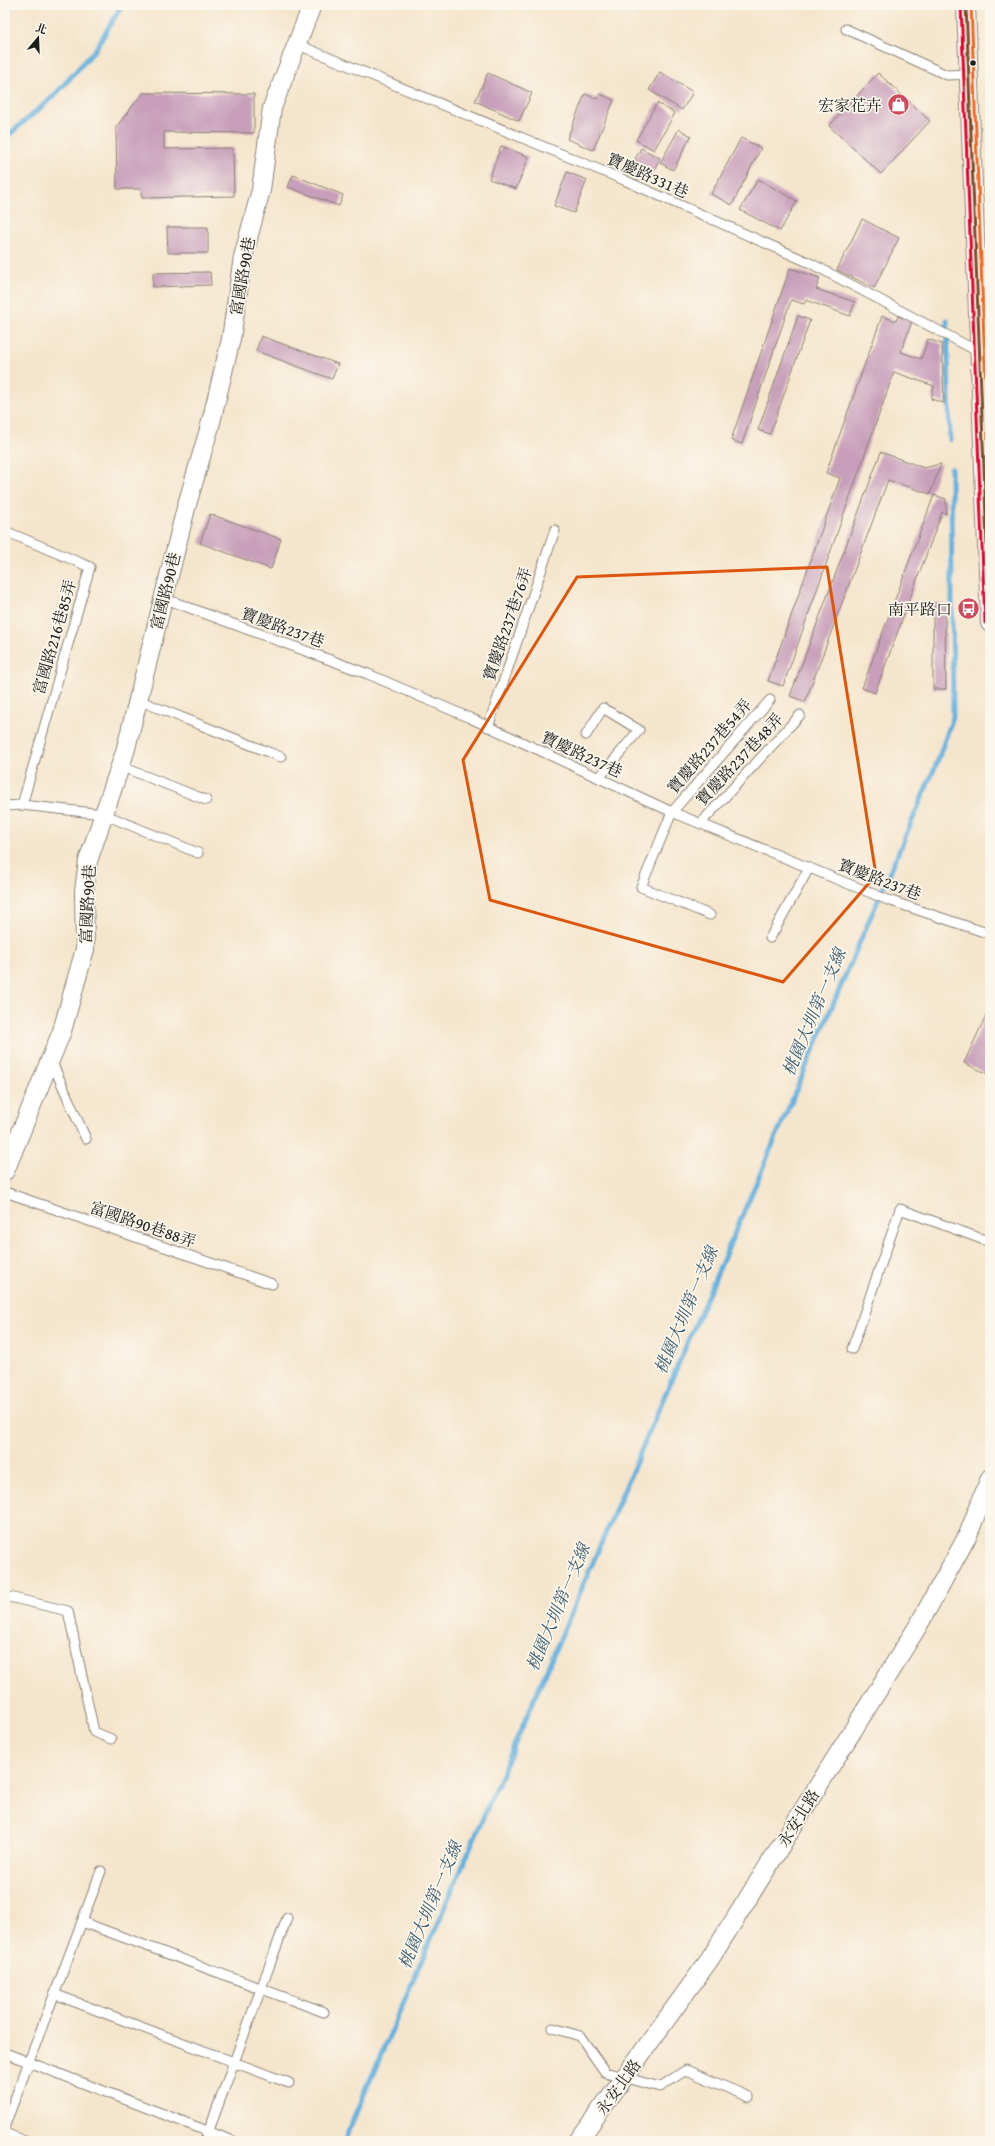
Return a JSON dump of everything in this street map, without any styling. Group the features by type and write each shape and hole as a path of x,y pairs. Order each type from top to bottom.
{"street":[{"name":"富國路90巷","path":"5,1171 62,1031 85,949 84,891 88,861 120,766 163,598 210,426 231,339 243,258 261,190 272,108 312,5"},
{"path":"966,5 968,74 984,354 990,623"},
{"name":"永安北路","path":"578,2141 710,1959 918,1626 968,1535 990,1478"}],"lane":[{"path":"846,29 947,75 968,74"},
{"name":"寶慶路331巷","path":"296,44 602,171 810,263 984,354"},
{"name":"寶慶路237巷76弄","path":"488,727 555,530"},
{"name":"富國路216巷85弄","path":"5,531 90,567 22,805"},
{"name":"寶慶路237巷","path":"163,598 368,674 700,824 888,900 990,934"},
{"path":"138,700 281,758"},
{"name":"寶慶路237巷54弄","path":"710,915 641,887 672,812 770,700"},
{"path":"586,735 603,708 639,730 599,778"},
{"name":"寶慶路237巷48弄","path":"700,824 800,715"},
{"path":"120,766 206,800"},
{"path":"5,806 22,805 103,814 198,853"},
{"path":"770,938 809,868"},
{"path":"50,1058 86,1139"},
{"name":"富國路90巷88弄","path":"5,1192 272,1284"},
{"path":"852,1349 900,1210 990,1242"},
{"path":"5,1596 68,1611 94,1732 111,1739"},
{"path":"5,2125 101,1871"},
{"path":"205,2141 287,1918"},
{"path":"82,1922 324,2012"},
{"path":"54,1994 234,2064 289,2083"},
{"path":"553,2028 580,2036 605,2072 660,2086 686,2070 749,2098"},
{"path":"5,2053 233,2141"},
{"path":"5,2133 25,2141"}],"highlighted area":[{"path":"827,567 876,875 783,982 490,900 463,760 577,577"}],"building":[{"path":"660,72 693,92 682,110 649,90"},
{"path":"488,73 532,93 519,121 475,101"},
{"path":"878,73 930,121 881,174 829,126"},
{"path":"143,93 254,94 254,133 164,132 164,149 233,148 234,196 142,198 141,189 117,189 116,127"},
{"path":"585,94 598,99 600,94 614,100 593,150 567,139"},
{"path":"657,103 675,113 654,150 636,140"},
{"path":"679,129 691,136 673,170 660,163"},
{"path":"741,138 761,148 732,205 711,194"},
{"path":"501,146 529,157 516,189 489,179"},
{"path":"641,148 660,158 648,182 629,171"},
{"path":"567,172 587,180 574,213 554,206"},
{"path":"293,175 343,195 339,206 288,187"},
{"path":"758,179 797,201 780,231 740,210"},
{"path":"862,219 899,238 874,288 837,270"},
{"path":"167,227 208,227 208,253 168,253"},
{"path":"790,268 820,278 816,289 855,302 850,316 806,300 804,304 791,300 742,444 731,440"},
{"path":"210,272 211,285 153,287 153,273"},
{"path":"798,316 810,320 770,434 758,430"},
{"path":"882,316 896,321 898,316 912,321 901,352 921,359 928,339 942,344 944,403 931,399 934,386 894,372 783,686 768,681 840,478 826,473"},
{"path":"261,336 338,364 332,379 256,351"},
{"path":"881,452 924,468 941,464 930,494 888,480 805,702 790,696"},
{"path":"934,495 946,499 946,514 942,512 875,693 862,688"},
{"path":"210,514 281,539 271,569 200,543"},
{"path":"933,603 945,603 946,689 933,689"},
{"path":"990,1007 990,1075 964,1063"}],"waterway":[{"path":"5,138 54,96 95,50 122,5"},
{"name":"桃園大圳第一支線","path":"947,320 950,440"},
{"name":"桃園大圳第一支線","path":"344,2141 936,765 953,717 951,468"}],"transit line":[{"path":"961,5 985,623"},
{"path":"966,5 990,623"},
{"path":"971,5 990,494"}],"place":[{"name":"宏家花卉","path":"898,105"},
{"name":"南平路口","path":"968,609"}]}
